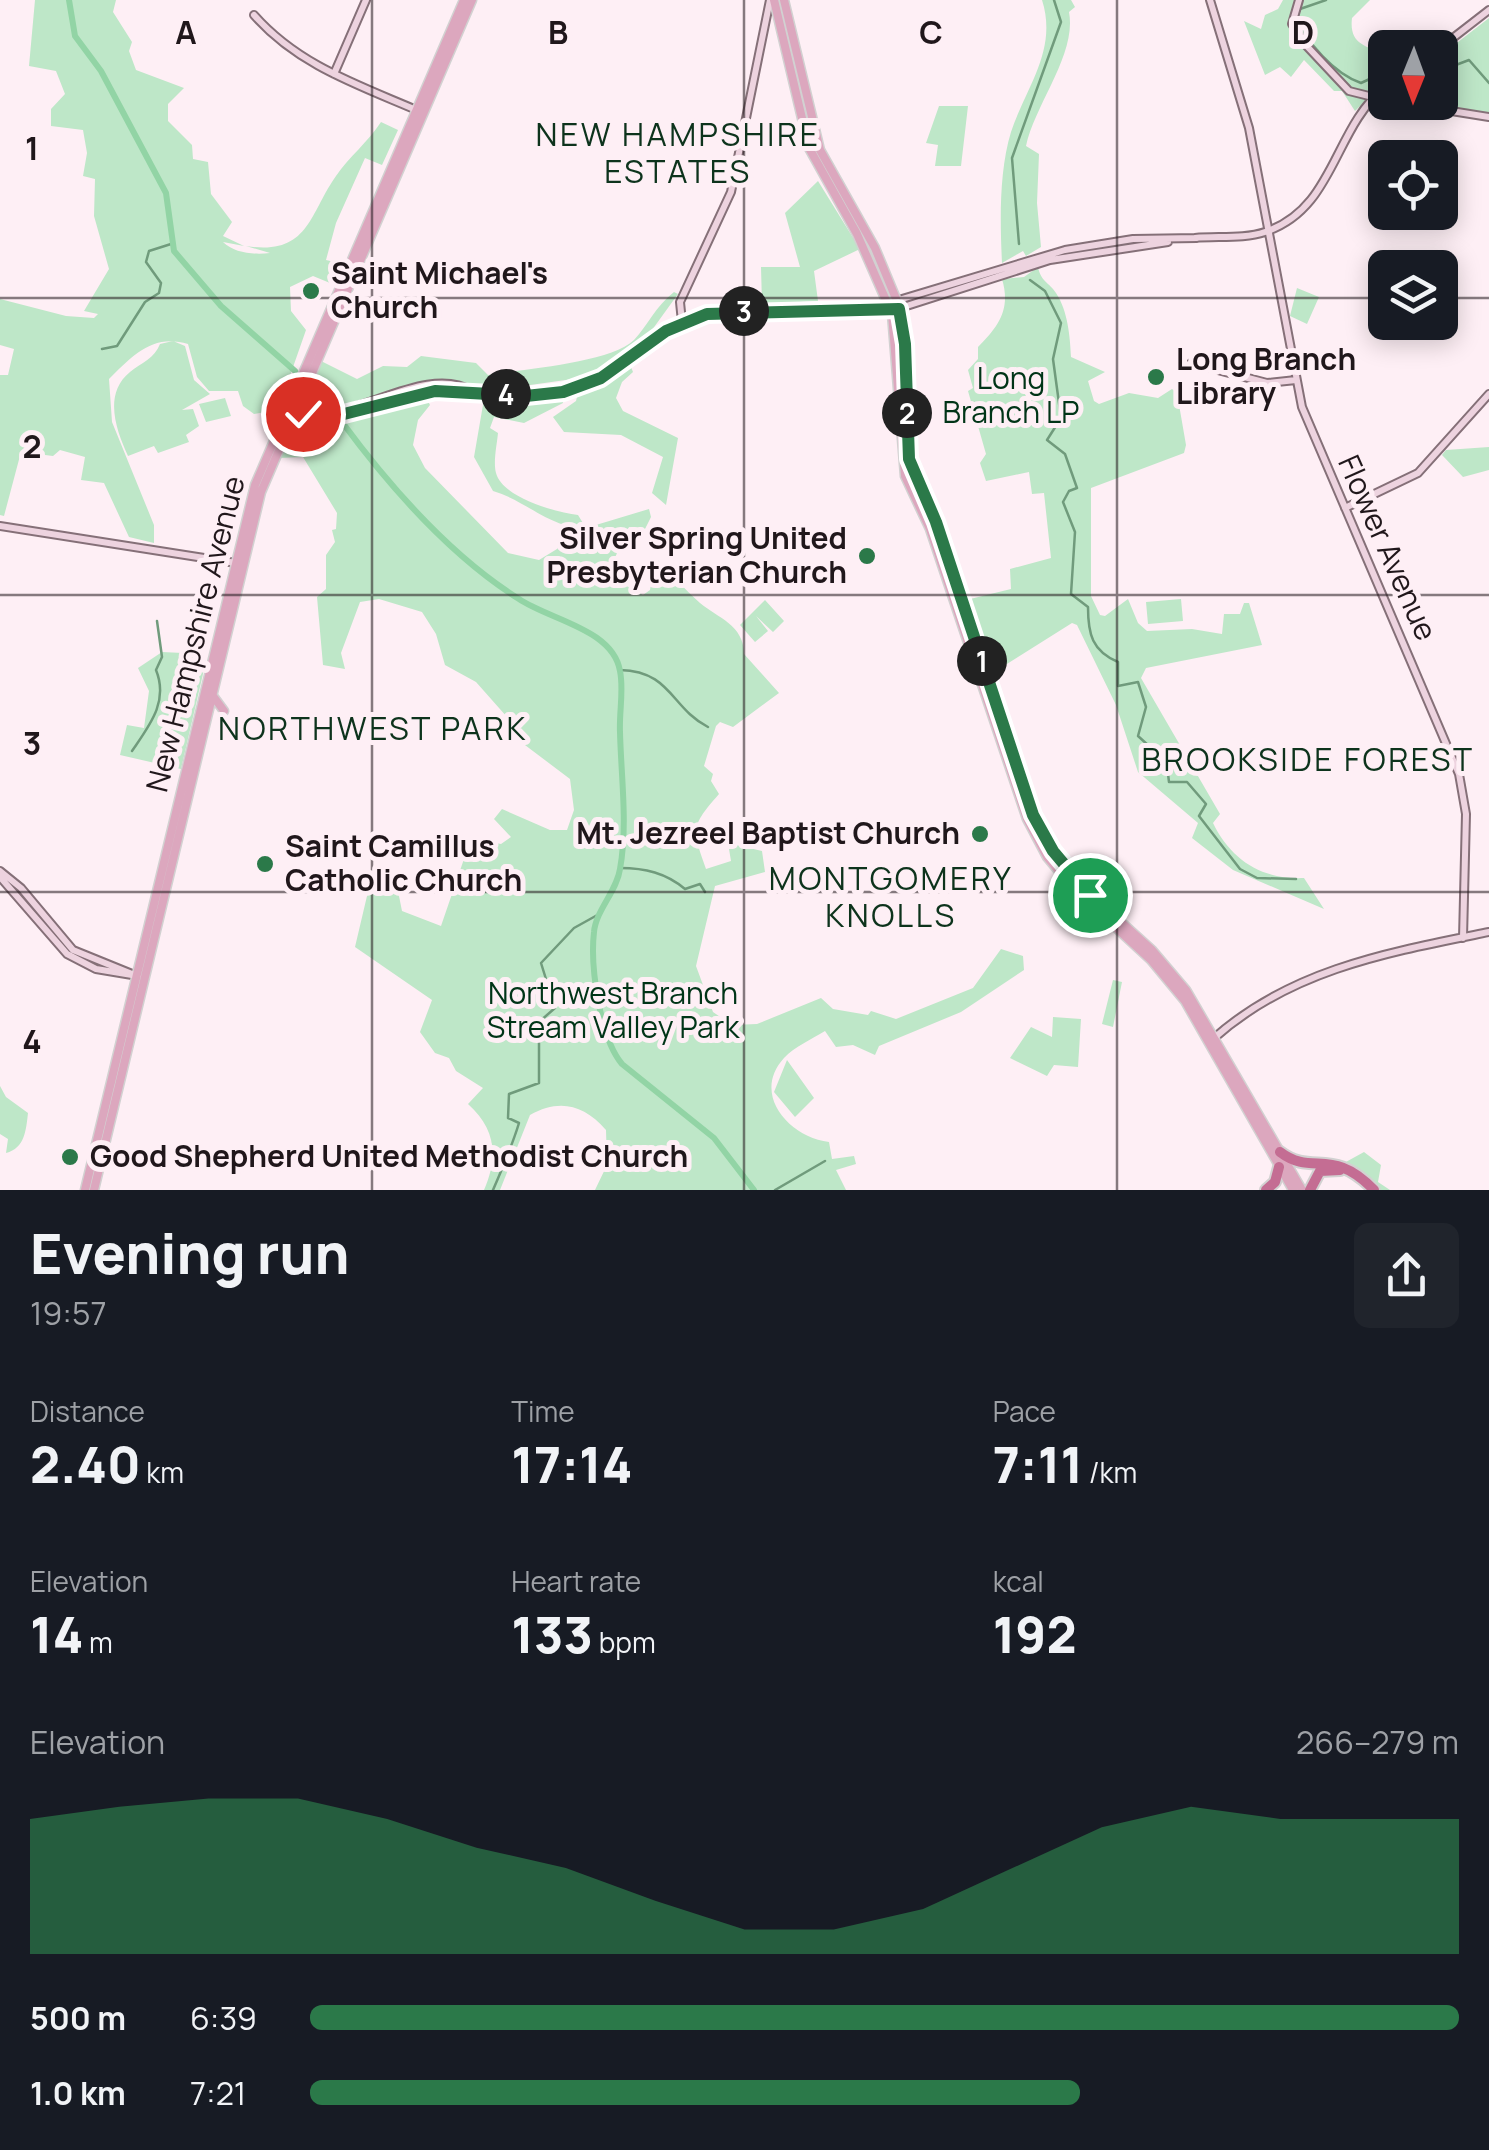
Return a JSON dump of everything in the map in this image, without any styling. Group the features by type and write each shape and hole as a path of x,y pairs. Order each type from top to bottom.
{"highway":[{"path":"1280,1152 1296,1162 1338,1163 1374,1190"},
{"path":"1266,1190 1275,1182 1279,1166"},
{"path":"1310,1190 1316,1174 1331,1168 1356,1180 1362,1190"}],"main road":[{"name":"New Hampshire Avenue","path":"94,1190 262,463 305,384 464,0"},
{"name":"New Hampshire Avenue","path":"85,1190 212,692 239,564 292,406 419,111 472,0"},
{"path":"772,0 809,148 894,306"},
{"path":"784,0 820,150 874,248 894,306 905,344 909,459 936,522 1033,815 1072,876 1168,967 1302,1190"},
{"path":"766,22 779,20"},
{"path":"305,384 304,398 316,413"},
{"path":"280,440 300,426 339,413"},
{"path":"212,692 216,706 224,711"},
{"path":"1210,1039 1293,1190"}],"street":[{"path":"334,74 366,0"},
{"path":"682,322 680,302 730,192 772,0"},
{"name":"Flower Avenue","path":"1210,0 1249,128 1302,407 1459,774 1466,814 1463,938"},
{"path":"1299,0 1292,16 1296,32 1360,103 1360,113"},
{"path":"1458,34 1489,10"},
{"path":"254,15 287,49 419,111"},
{"path":"1350,91 1368,95"},
{"path":"292,406 310,416 339,413 420,388 448,386 522,394 567,389 601,378 682,322 728,312 894,306 1050,260 1152,242 1268,231 1308,206 1368,103"},
{"path":"1458,113 1489,118"},
{"path":"1191,363 1267,384 1296,380"},
{"path":"1345,508 1408,480 1489,394"},
{"path":"292,406 316,413 339,413"},
{"path":"0,526 239,564"},
{"path":"0,874 67,954 96,969 141,976"},
{"path":"1210,1039 1290,988 1344,963 1489,932"}],"green space":[{"path":"35,0 116,0 113,12 132,42 129,51 136,70 184,88 168,104 168,121 192,145 193,159 208,162 211,194 232,222 223,236 244,246 223,242 238,251 270,253 246,246 283,245 295,238 341,169 381,122 398,130 382,165 365,158 336,223 326,260 339,263 330,283 313,276 290,287 291,311 306,330 278,410 254,414 243,406 238,391 209,391 197,377 188,344 176,341 144,349 109,379 112,422 154,525 154,543 129,537 104,483 81,480 85,457 60,450 53,456 21,452 4,516 0,515 0,375 8,375 14,349 0,345 0,299 66,316 94,318 98,314 84,311 109,269 94,216 95,179 83,176 87,153 83,130 51,126 51,109 65,94 56,71 29,66"},
{"path":"1042,0 1071,0 1075,7 1069,12 1067,45 1026,146 1039,154 1037,203 1041,247 1026,256 1023,251 1002,263 1004,163 1011,132 1043,52 1046,18"},
{"path":"1283,0 1370,0 1352,18 1353,33 1368,47 1368,98 1355,111 1342,91 1334,91 1304,60 1291,77 1280,67 1265,75 1244,21 1261,29 1265,15 1278,9"},
{"path":"1489,18 1489,115 1458,111 1458,42"},
{"path":"939,106 968,106 961,166 935,166 938,145 926,143"},
{"path":"818,181 860,249 814,271 818,301 762,304 761,267 800,267 785,213"},
{"name":"Long Branch LP","path":"1038,267 1063,308 1071,357 1105,372 1088,381 1094,401 1099,404 1129,393 1158,398 1172,389 1177,393 1186,445 1184,453 1091,488 1091,596 1100,615 1105,616 1128,599 1138,623 1147,631 1192,629 1222,634 1224,614 1240,614 1244,603 1249,603 1262,645 1146,668 1141,678 1220,814 1213,823 1220,836 1239,857 1261,871 1304,878 1324,909 1233,870 1192,838 1198,823 1138,772 1116,705 1077,625 1072,623 991,674 966,600 1011,589 1010,569 1051,558 1044,493 1032,494 1029,472 986,481 980,463 986,454 968,391 973,388 968,370 978,359 978,347 992,332 1004,308 1002,279 1024,277"},
{"path":"1297,288 1319,297 1307,324 1290,316"},
{"path":"674,292 678,294 652,330 609,367 587,377 509,388 446,382 327,410 309,402 306,392 321,361 357,379 383,366 407,367 421,356 476,363 488,375 606,354 634,340"},
{"path":"173,341 185,346 194,380 210,394 182,410 193,409 199,426 186,435 189,442 158,453 154,446 128,456 116,424 117,391 130,372 151,357 160,344"},
{"path":"631,367 633,372 622,382 616,398 623,411 678,438 666,505 652,493 663,457 621,435 564,432 553,417 576,401 578,393"},
{"name":"Northwest Branch Stream Valley Park","path":"562,396 563,403 524,423 494,417 490,428 498,433 495,464 501,482 531,502 578,515 586,528 649,509 651,517 644,531 629,527 607,575 643,595 650,590 655,557 700,603 735,629 744,654 779,693 733,727 720,722 704,766 713,774 711,781 719,794 696,829 706,869 731,861 728,843 762,851 765,872 715,886 696,966 713,1012 732,1025 757,1024 821,998 833,1009 868,1015 871,1011 896,1019 973,988 1001,949 1023,956 1024,970 961,1012 879,1046 875,1055 853,1045 836,1047 825,1031 784,1058 771,1086 779,1112 800,1132 829,1142 832,1159 854,1156 856,1164 836,1170 846,1190 595,1190 607,1165 606,1130 588,1114 561,1106 530,1115 500,1190 484,1190 492,1166 492,1143 484,1123 468,1104 483,1088 456,1071 449,1058 435,1053 420,1032 432,1000 355,947 371,879 397,886 402,911 441,926 465,856 466,837 501,844 511,837 494,819 502,809 550,830 567,830 574,810 570,779 517,739 507,717 476,682 445,665 436,634 422,612 379,599 360,602 341,653 345,669 323,665 317,597 326,589 326,555 335,542 332,530 336,529 337,513 303,457 279,458 285,442 298,432 427,399 430,405 418,420 413,445 425,468 508,553 539,560 557,549 564,525 493,491 474,457 484,399"},
{"path":"225,398 231,416 206,422 199,404"},
{"path":"1489,447 1489,470 1463,477 1442,455 1446,450"},
{"path":"1181,599 1183,621 1148,624 1146,602"},
{"path":"765,600 784,621 773,632 756,616 768,631 755,642 740,625"},
{"path":"162,652 183,653 206,661 181,769 120,755 127,725 144,728 149,691 138,668"},
{"path":"1113,980 1122,982 1113,1027 1102,1024"},
{"path":"1053,1017 1081,1019 1078,1067 1054,1065 1047,1076 1010,1058 1031,1027 1052,1037"},
{"path":"787,1060 814,1098 795,1117 774,1092"},
{"path":"0,1086 6,1097 28,1113 21,1143 6,1153 8,1139 0,1134"},
{"path":"1364,1152 1381,1165 1378,1182 1390,1190 1379,1190 1344,1163"}],"waterway":[{"path":"69,0 75,36 101,71 166,193 174,251 221,306 295,371"},
{"path":"1019,244 1012,158 1061,22 1054,0"},
{"path":"1326,0 1300,9 1297,16 1301,26 1331,65 1361,83 1368,80"},
{"path":"1458,64 1469,60 1489,83"},
{"path":"102,349 117,346 145,302 159,293 161,283 146,262 149,251 171,244"},
{"path":"1030,280 1045,291 1061,323 1053,359 1061,418 1047,440 1065,454 1077,488 1069,491 1063,502 1075,532 1071,594 1088,607 1097,647 1118,662 1118,686 1138,682 1146,707 1138,736 1149,746 1152,757 1158,761 1166,757 1169,782 1187,782 1206,804 1199,816 1240,869 1257,878 1296,879"},
{"path":"312,383 345,418 342,422 380,471 445,541 519,599 593,635 615,657 622,686 624,835 618,877 594,932 595,982 602,1020 622,1064 714,1138 754,1190"},
{"path":"132,751 159,703 156,670 162,657 157,621"},
{"path":"620,670 637,672 660,683 708,727"},
{"path":"620,868 655,872 685,889 700,884 705,892"},
{"path":"493,1190 519,1123 508,1118 509,1094 539,1083 539,1022 555,1008 541,963 574,928 601,913"},
{"path":"775,1190 825,1161"}],"place":[{"name":"Saint Michael's Church","path":"311,291"},
{"name":"Long Branch Library","path":"1156,377"},
{"name":"Silver Spring United Presbyterian Church","path":"867,556"},
{"name":"Mt. Jezreel Baptist Church","path":"980,834"},
{"name":"Saint Camillus Catholic Church","path":"265,864"},
{"name":"Good Shepherd United Methodist Church","path":"70,1157"}],"district":[{"name":"NEW HAMPSHIRE ESTATES","path":"678,154"},
{"name":"NORTHWEST PARK","path":"373,729"},
{"name":"BROOKSIDE FOREST","path":"1308,760"},
{"name":"MONTGOMERY KNOLLS","path":"891,898"}],"route":[{"path":"303,414 316,418 336,416 435,391 526,396 563,392 601,378 666,331 707,314 899,309 905,344 908,444 913,474 936,522 1033,815 1053,851 1090,895"}]}
